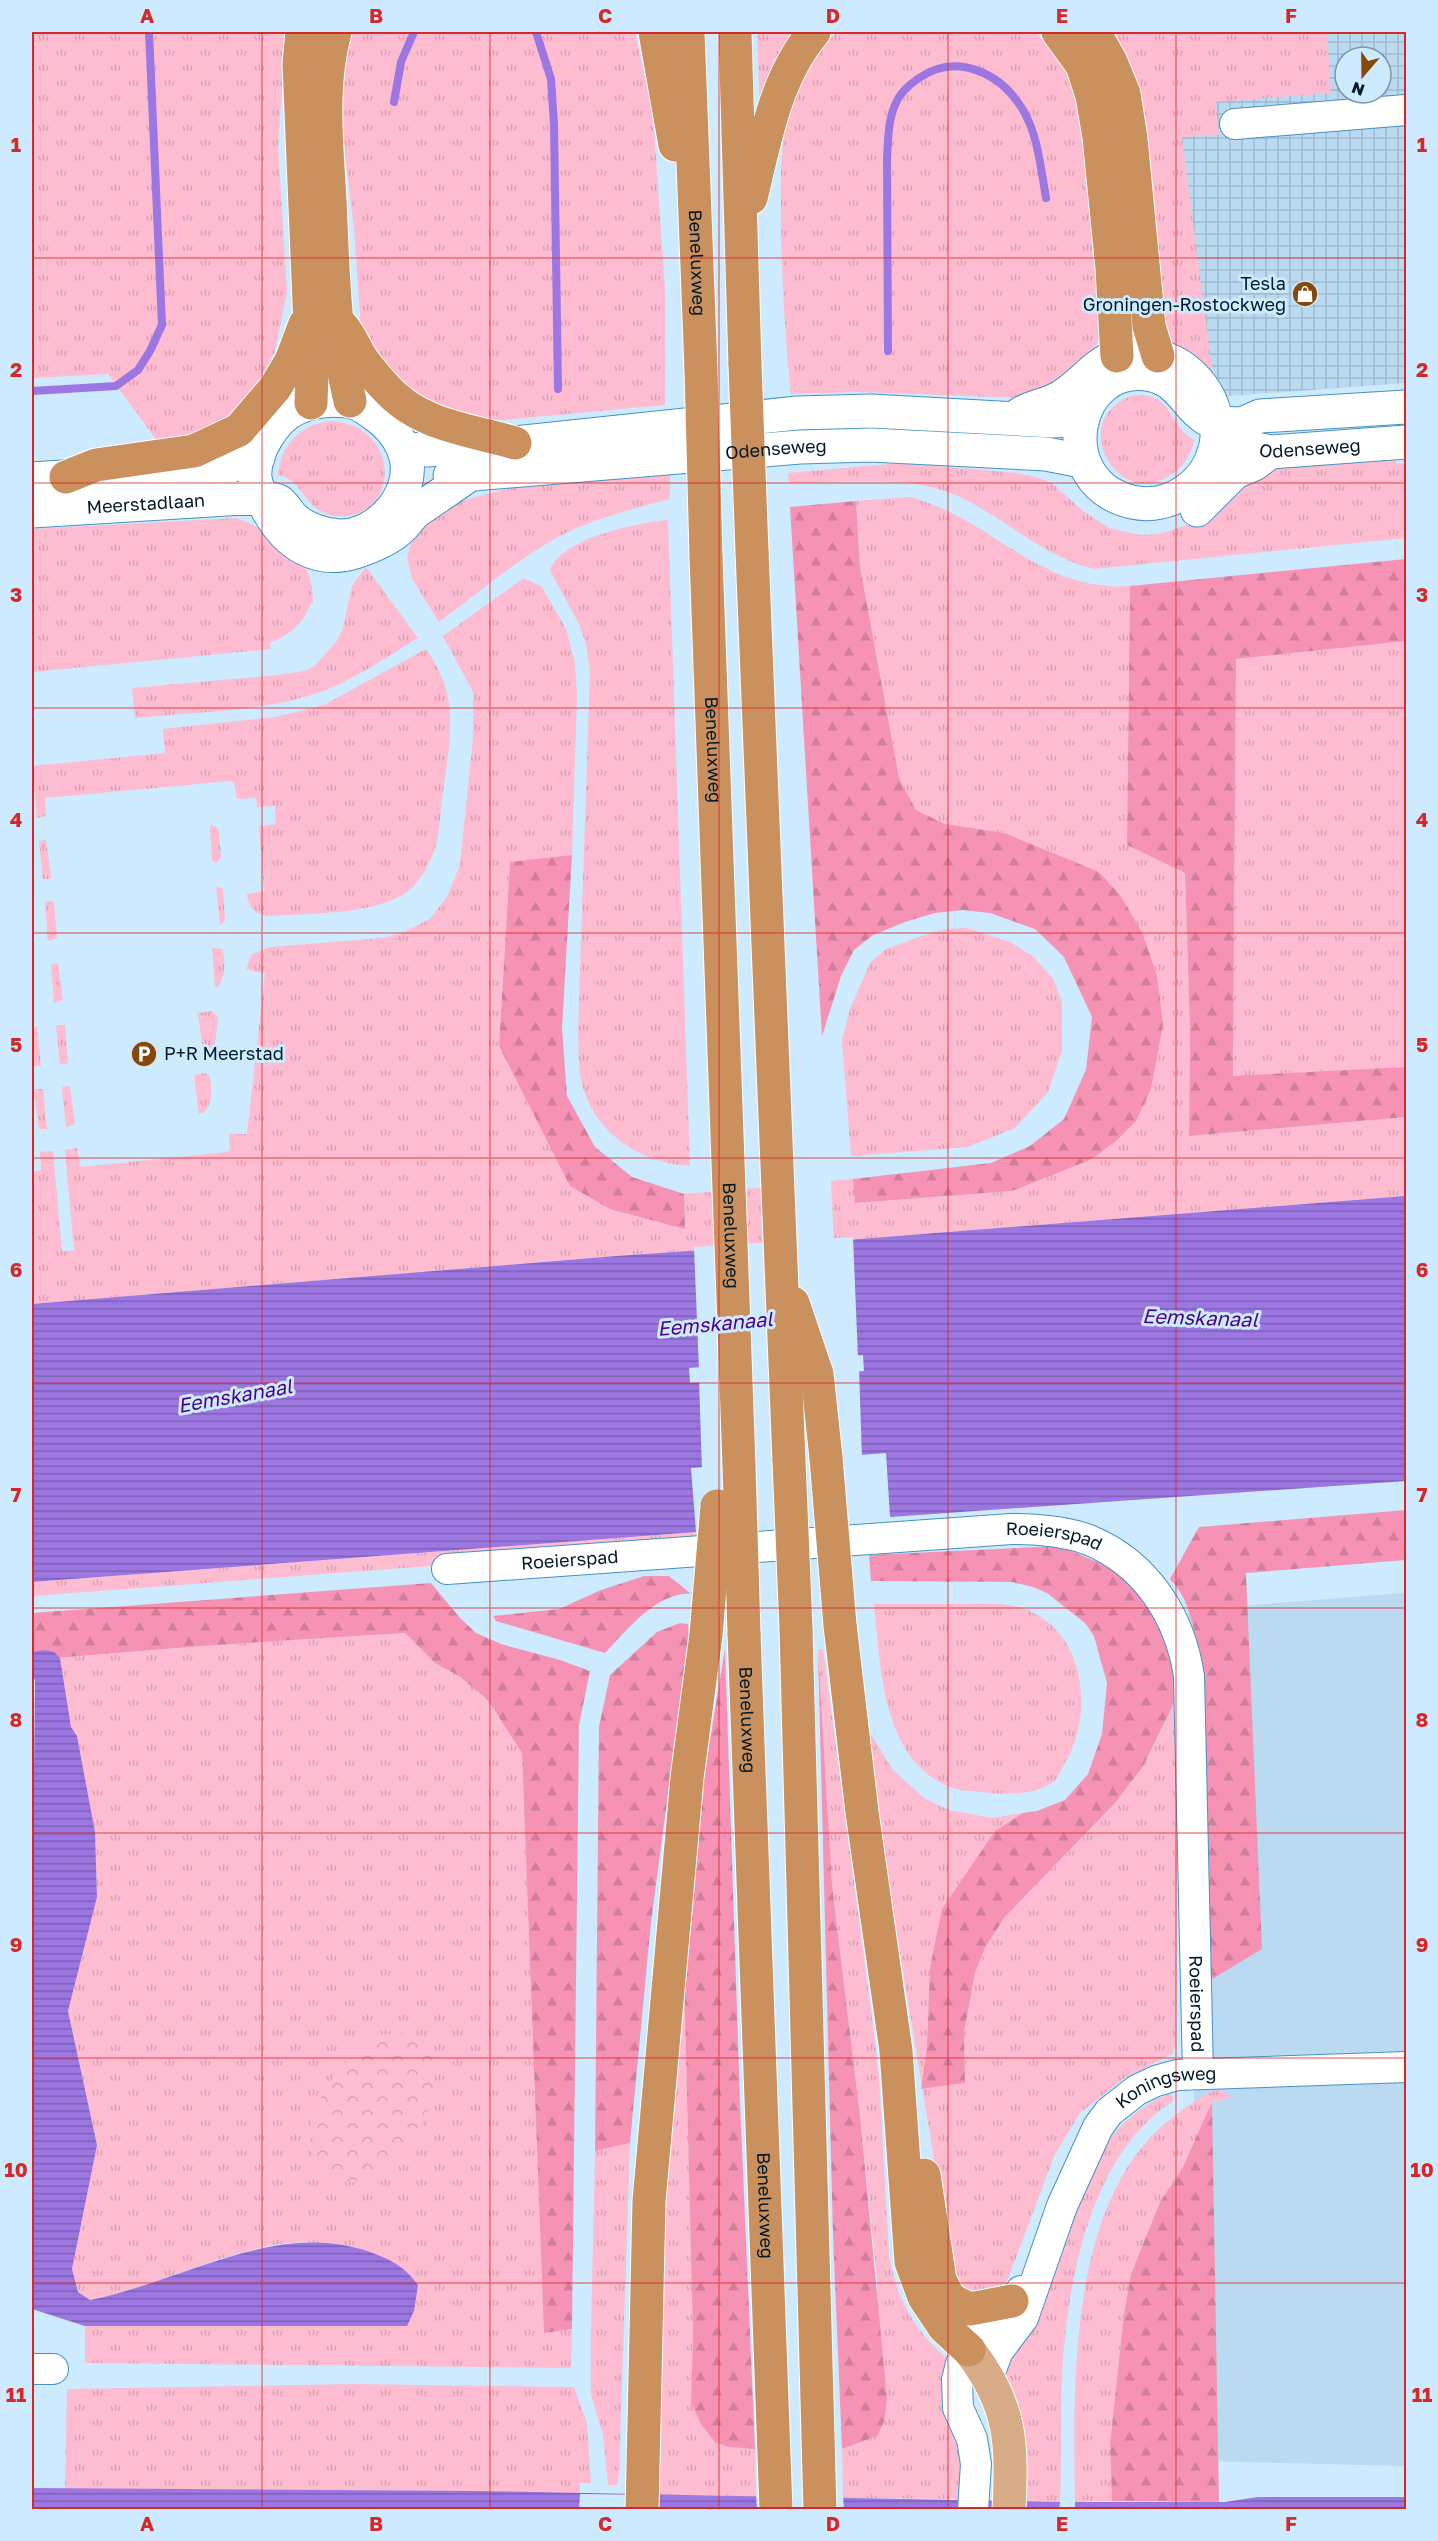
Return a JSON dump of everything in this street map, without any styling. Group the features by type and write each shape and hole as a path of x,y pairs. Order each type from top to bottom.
{"highway":[{"path":"302,32 299,64 322,317 350,401"},
{"path":"310,403 312,373 322,317 326,104 328,63 335,32"},
{"path":"655,32 698,292"},
{"name":"Beneluxweg","path":"688,32 776,2510"},
{"path":"735,32 752,550 796,1629 820,2510"},
{"path":"742,235 782,85 794,57 814,32"},
{"path":"1058,32 1082,65 1095,116 1112,268 1117,367"},
{"path":"1094,32 1111,62 1124,94 1131,139 1149,326 1158,356"},
{"path":"322,317 351,337 363,360 386,389 408,409 451,428 489,435 515,443"},
{"path":"66,477 96,465 194,450 239,430 275,388 322,317"},
{"path":"781,1267 817,1374 840,1625 862,1812 896,2051 911,2262 916,2281 924,2297 944,2327 969,2350"},
{"path":"643,2502 649,2201 687,1779 706,1635 717,1506 738,1444"},
{"path":"901,2111 924,2171 943,2288 955,2302 970,2309 1012,2301"}],"main road":[{"path":"1117,367 1146,354 1170,359 1194,375 1213,413 1217,434 1213,455 1206,471 1196,484 1182,494 1167,501 1150,504 1133,502 1109,492 1090,476 1082,461 1078,438 1081,398 1097,366 1117,367 1169,381 1179,389 1194,411 1203,418 1213,413"},
{"name":"Odenseweg","path":"404,449 427,450 515,443 797,413 871,411 1013,418 1031,408 1046,405 1063,396 1081,398"},
{"path":"328,400 350,401 385,421 404,449 410,498 399,530 381,543 336,556 308,551 290,541 277,526 260,497 255,479 258,458 264,441 287,414 310,403 328,400"},
{"name":"Odenseweg","path":"1213,413 1240,409 1260,416 1407,407"},
{"name":"Odenseweg","path":"1213,455 1252,448 1270,452 1407,442"},
{"name":"Odenseweg","path":"410,498 470,474 800,447 871,445 1046,454 1082,461"},
{"path":"1020,453 1042,470 1062,478 1104,514 1136,525 1154,525 1187,516 1200,508 1212,492 1235,472 1254,464 1270,452"},
{"name":"Meerstadlaan","path":"32,479 231,466 258,458"},
{"name":"Meerstadlaan","path":"32,511 260,497"},
{"path":"969,2350 988,2377 1000,2401 1008,2431 1011,2447 1009,2505"}],"street":[{"path":"1235,124 1407,111"},
{"name":"Roeierspad","path":"447,1569 1011,1529 1031,1529 1070,1535 1088,1540 1110,1551 1130,1565 1159,1596 1176,1624 1186,1655 1189,1676 1198,2074"},
{"name":"Koningsweg","path":"988,2377 998,2351 1023,2318 1037,2273 1089,2143 1109,2112 1137,2090 1177,2075 1407,2067"},
{"name":"Koningsweg","path":"969,2350 1037,2273"},
{"path":"969,2350 961,2364 957,2394 958,2408 968,2428 974,2450 976,2477 974,2504"}],"shaded area":[{"path":"1124,32 1406,32 1406,383 1216,397"},
{"path":"1406,1593 1406,2466 1199,2461 1188,1610"}],"green space":[{"path":"32,32 286,32 278,145 287,292 275,351 262,379 244,406 222,424 161,446 108,374 32,378"},
{"path":"347,32 635,32 653,114 665,290 665,405 503,420 462,420 403,394 361,327 354,229 339,103"},
{"path":"757,32 804,32 761,131"},
{"path":"837,32 1036,32 1062,63 1081,100 1101,334 1095,347 1078,369 1025,398 861,392 791,394 781,247 781,172 784,135 787,117 799,83 816,56"},
{"path":"1109,32 1327,32 1331,93 1216,102 1219,135 1182,137 1214,384 1167,338"},
{"path":"1135,395 1157,399 1185,433 1194,440 1190,453 1182,465 1176,471 1155,482 1135,482 1119,473 1107,458 1101,441 1103,422 1114,406"},
{"path":"332,421 355,427 371,438 381,454 385,471 382,488 374,503 360,513 340,516 318,510 294,483 278,475 283,454 294,438 311,426"},
{"path":"1396,457 1396,464 1406,463 1406,538 1094,569 1056,555 971,503 934,488 872,481 789,483 788,473 901,463 1017,473 1052,483 1083,511 1109,528 1140,535 1160,534 1190,524 1263,469"},
{"path":"670,475 670,499 600,519 560,536 513,566 439,622 412,579 407,557 414,534 447,505 509,488"},
{"path":"910,497 939,507 1042,566 1069,578 1098,585 1130,586 1127,845 1185,873 1190,1031 1189,1136 1406,1117 1406,1196 834,1241 831,1181 853,1179 855,1203 1012,1191 1156,1056 1163,1024 1004,833 945,825 916,810 899,778 860,567 856,501"},
{"path":"856,501 860,567 899,778 916,810 945,824 1004,833 1099,872 1120,895 1143,934 1157,976 1163,1024 1151,1089 1136,1121 1116,1141 1092,1159 1012,1191 855,1203 853,1179 991,1163 1030,1146 1064,1119 1086,1070 1092,1017 1064,957 1035,929 990,913 962,910 935,913 905,922 873,935 854,950 841,976 822,1036 790,507"},
{"path":"236,518 255,526 286,547 302,563 310,579 313,603 310,604 304,618 294,628 283,637 269,643 271,649 32,672 32,529"},
{"path":"668,520 690,1166 654,1159 622,1143 597,1117 588,1102 582,1084 578,1033 590,670 586,644 580,626 550,570 557,559 584,541 620,529"},
{"path":"1406,559 1406,641 1236,659 1233,1076 1406,1067 1406,1117 1189,1136 1190,1031 1185,873 1127,845 1130,586"},
{"path":"366,567 418,638 350,679 308,696 244,708 135,718 132,688 278,675 305,671 315,666 337,641 343,628 352,586"},
{"path":"524,578 542,587 566,629 575,663 577,696 572,855 510,863 499,1046 571,1186 684,1229 684,1194 782,1186 786,1244 32,1304 32,1172 41,1170 40,1152 53,1151 62,1251 74,1251 65,1150 77,1148 81,1167 227,1152 230,1150 229,1134 247,1134 265,974 246,969 252,954 270,947 384,938 406,931 430,919 447,897 460,865 473,739 473,692 443,636"},
{"path":"1406,641 1406,1067 1233,1077 1236,659"},
{"path":"426,649 444,682 450,715 439,830 435,849 421,877 413,887 395,899 361,909 323,913 265,916 257,913 251,907 247,894 264,891 259,826 276,824 275,806 257,807 256,798 237,799 234,783 231,781 45,798 46,816 37,818 32,766 165,753 163,729 276,717 324,705"},
{"path":"210,825 216,827 219,832 221,858 216,863 212,861"},
{"path":"46,840 50,879 43,879 39,841"},
{"path":"572,855 562,1028 567,1096 595,1147 632,1177 684,1194 685,1229 610,1209 570,1186 499,1046 510,862"},
{"path":"216,886 223,889 225,921 220,925"},
{"path":"45,902 54,902 57,938 48,941"},
{"path":"967,928 1010,942 1034,957 1053,979 1062,1002 1062,1051 1048,1092 1015,1128 968,1147 851,1156 842,1040 850,1009 870,963 886,949 922,936 945,929"},
{"path":"212,948 222,949 224,958 223,975 217,987 215,986"},
{"path":"58,963 63,1000 54,1003 51,964"},
{"path":"212,1011 218,1018 215,1045 212,1049 203,1051 198,1013"},
{"path":"56,1025 65,1025 68,1064 60,1064"},
{"path":"32,1027 37,1027 41,1066 32,1065"},
{"path":"205,1073 209,1076 211,1096 206,1110 199,1114 194,1075"},
{"path":"70,1086 75,1124 66,1127 62,1087"},
{"path":"35,1089 43,1089 47,1129 39,1129 34,1092"},
{"path":"1406,1510 1406,1560 1246,1573 1262,1949 1199,1987 1199,1654 1186,1605 1170,1579 1199,1527"},
{"path":"696,1532 696,1546 32,1596 32,1582"},
{"path":"1059,1546 1114,1569 1164,1614 1178,1695 1142,1768 1115,1803 1004,1918 985,1948 975,1973 964,2033 965,2083 921,2089 927,2047 930,1968 942,1909 995,1831 1023,1813 1037,1811 1065,1800 1088,1774 1102,1734 1107,1683 1094,1636 1085,1623 1047,1593 1012,1582 871,1581 869,1555"},
{"path":"644,1576 669,1576 691,1594 667,1599 655,1606 633,1624 605,1653 496,1621 493,1616 559,1609 601,1590"},
{"path":"431,1583 460,1618 476,1633 501,1644 560,1660 590,1671 579,1725 572,2329 544,2333 522,1753 488,1700 459,1676 435,1663 405,1633 32,1660 32,1613"},
{"path":"874,1604 1001,1604 1028,1610 1047,1622 1062,1638 1073,1656 1079,1678 1081,1700 1080,1722 1074,1743 1055,1781 1028,1792 999,1794 950,1787 927,1774 910,1755 897,1733 889,1709 879,1655"},
{"path":"680,1623 688,1624 690,1652 677,1726 651,1922 630,2143 595,2151 599,1727 610,1675 657,1632"},
{"path":"405,1633 435,1663 459,1676 488,1700 522,1753 544,2332 572,2329 571,2368 85,2363 85,2326 407,2326 353,2246 307,2242 280,2244 233,2255 138,2287 90,2300 78,2292 72,2269 97,2145 68,2011 97,1897 95,1832 77,1736 71,1727 60,1658"},
{"path":"725,1649 740,2102 755,2449 729,2447 715,2442 701,2424 691,2402 693,2337 683,1935 702,1789"},
{"path":"818,1649 823,1649 874,2033 879,2078 889,2255 897,2286 909,2314 927,2339 950,2361 945,2378 943,2400 960,2434 966,2453 961,2499 843,2498 842,2449 877,2436 877,2280 832,1885"},
{"path":"818,1649 832,1885 860,2116 887,2399 884,2422 877,2436 842,2449 833,2235"},
{"path":"1178,1695 1176,2044 1172,2054 1123,2079 1080,2113 1055,2154 1008,2279 994,2290 979,2292 971,2290 958,2281 953,2273 922,2089 965,2083 964,2033 975,1973 985,1948 1004,1918 1115,1803 1142,1768"},
{"path":"869,1731 893,1770 924,1798 949,1810 991,1818 1023,1813 995,1831 927,2047 922,2087 867,1766"},
{"path":"683,1935 693,2337 691,2402 729,2447 755,2449 756,2498 717,2495 653,2495 655,2326"},
{"path":"402,2033 421,2041 431,2056 434,2072 433,2090 421,2127 401,2158 383,2174 355,2182 329,2177 313,2154 311,2136 314,2116 322,2096 333,2078 361,2047 379,2036"},
{"path":"1220,2090 1228,2094 1230,2098 1212,2102 1183,2167 1160,2202 1131,2274 1124,2314 1110,2444 1112,2501 1075,2502 1075,2402 1078,2348 1084,2293 1096,2240 1114,2191 1141,2149 1176,2115 1203,2096"},
{"path":"1168,2094 1173,2096 1173,2101 1144,2125 1121,2154 1102,2188 1077,2264 1064,2343 1060,2502 1023,2501 1006,2384 1008,2362 1105,2145 1133,2115"},
{"path":"1212,2102 1219,2502 1112,2501 1110,2444 1124,2314 1131,2274 1160,2202 1183,2167"},
{"path":"630,2143 619,2474 617,2485 608,2485 603,2435 591,2395 595,2151"},
{"path":"352,2384 574,2387 587,2423 591,2483 580,2483 580,2494 481,2491 65,2489 67,2389"}],"water":[{"name":"Eemskanaal","path":"1406,1196 1406,1481 890,1517 886,1453 691,1468 696,1532 32,1582 32,1304 616,1256","holes":["863,1355 864,1371 690,1383 689,1368"]},
{"path":"45,1650 54,1652 60,1658 71,1727 77,1736 95,1832 97,1897 68,2011 97,2145 72,2269 78,2292 90,2300 264,2248 299,2243 334,2244 370,2252 385,2258 403,2269 413,2279 418,2285 414,2311 407,2326 85,2326 32,2309 35,1680 32,1674 32,1652"},
{"path":"32,2488 481,2491 1060,2502 1059,2510 32,2510"},
{"path":"1258,2497 1406,2497 1406,2509 1075,2509 1075,2502 1225,2502"}],"pier":[{"path":"853,1237 858,1358 699,1370 694,1247"},
{"path":"859,1368 862,1458 702,1470 699,1380"},
{"path":"580,2494 653,2495 653,2510 579,2509"},
{"path":"756,2495 843,2495 844,2509 757,2509"}],"waterway":[{"path":"32,391 116,386 138,370 162,325 149,32"},
{"path":"394,102 401,62 414,32"},
{"path":"536,32 551,79 554,124 558,389"},
{"path":"888,351 888,138 895,105 909,86 933,70 948,67 977,70 1003,86 1023,110 1032,130 1046,198"}],"place":[{"name":"Tesla Groningen-Rostockweg","path":"1305,294"},
{"name":"P+R Meerstad","path":"144,1054"}]}
